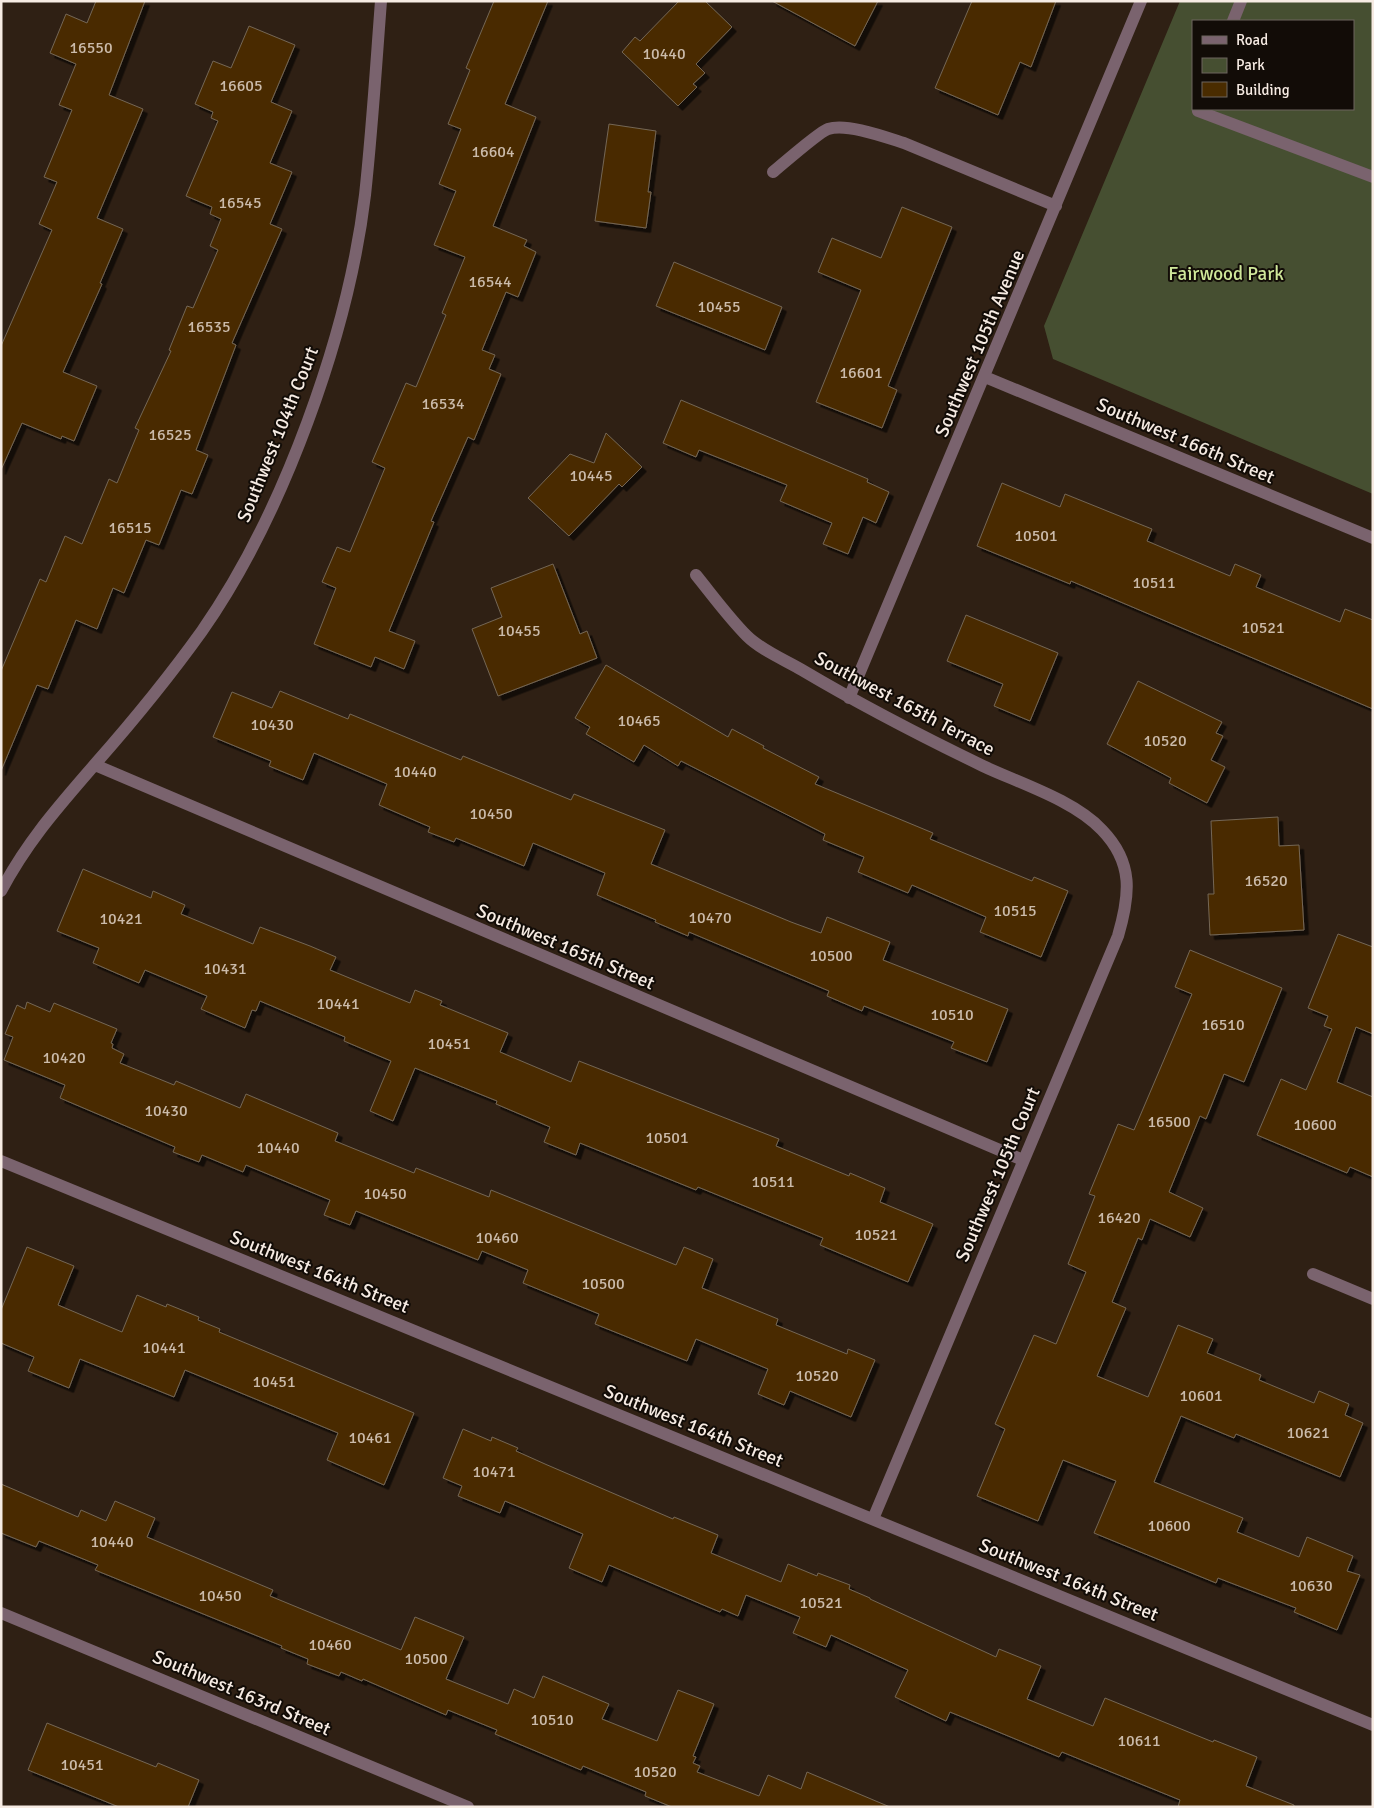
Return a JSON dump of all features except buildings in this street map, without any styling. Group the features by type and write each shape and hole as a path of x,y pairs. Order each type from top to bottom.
{"street":[{"name":"Southwest 104th Court","path":"1,891 17,862 47,818 95,765 173,670 204,628 255,541 275,499 306,424 335,338 355,253 364,196 381,1"},
{"name":"Southwest 105th Avenue","path":"849,698 985,377 1140,1"},
{"path":"1233,20 1241,1"},
{"path":"1198,110 1373,177"},
{"path":"773,172 828,129 846,129 885,136 1056,206"},
{"name":"Southwest 166th Street","path":"985,377 1373,538"},
{"name":"Southwest 165th Terrace","path":"696,576 748,638 849,698 914,733 1076,810 1102,830 1112,842"},
{"name":"Southwest 165th Street","path":"95,765 1023,1160"},
{"name":"Southwest 105th Court","path":"873,1519 1118,936 1126,910 1128,888 1125,869 1112,842"},
{"name":"Southwest 164th Street","path":"1,1161 1373,1725"},
{"path":"1313,1274 1373,1298"},
{"name":"Southwest 163rd Street","path":"1,1613 468,1807"}],"green space":[{"name":"Fairwood Park","path":"1180,1 1373,1 1373,494 1053,359 1044,326"}]}
